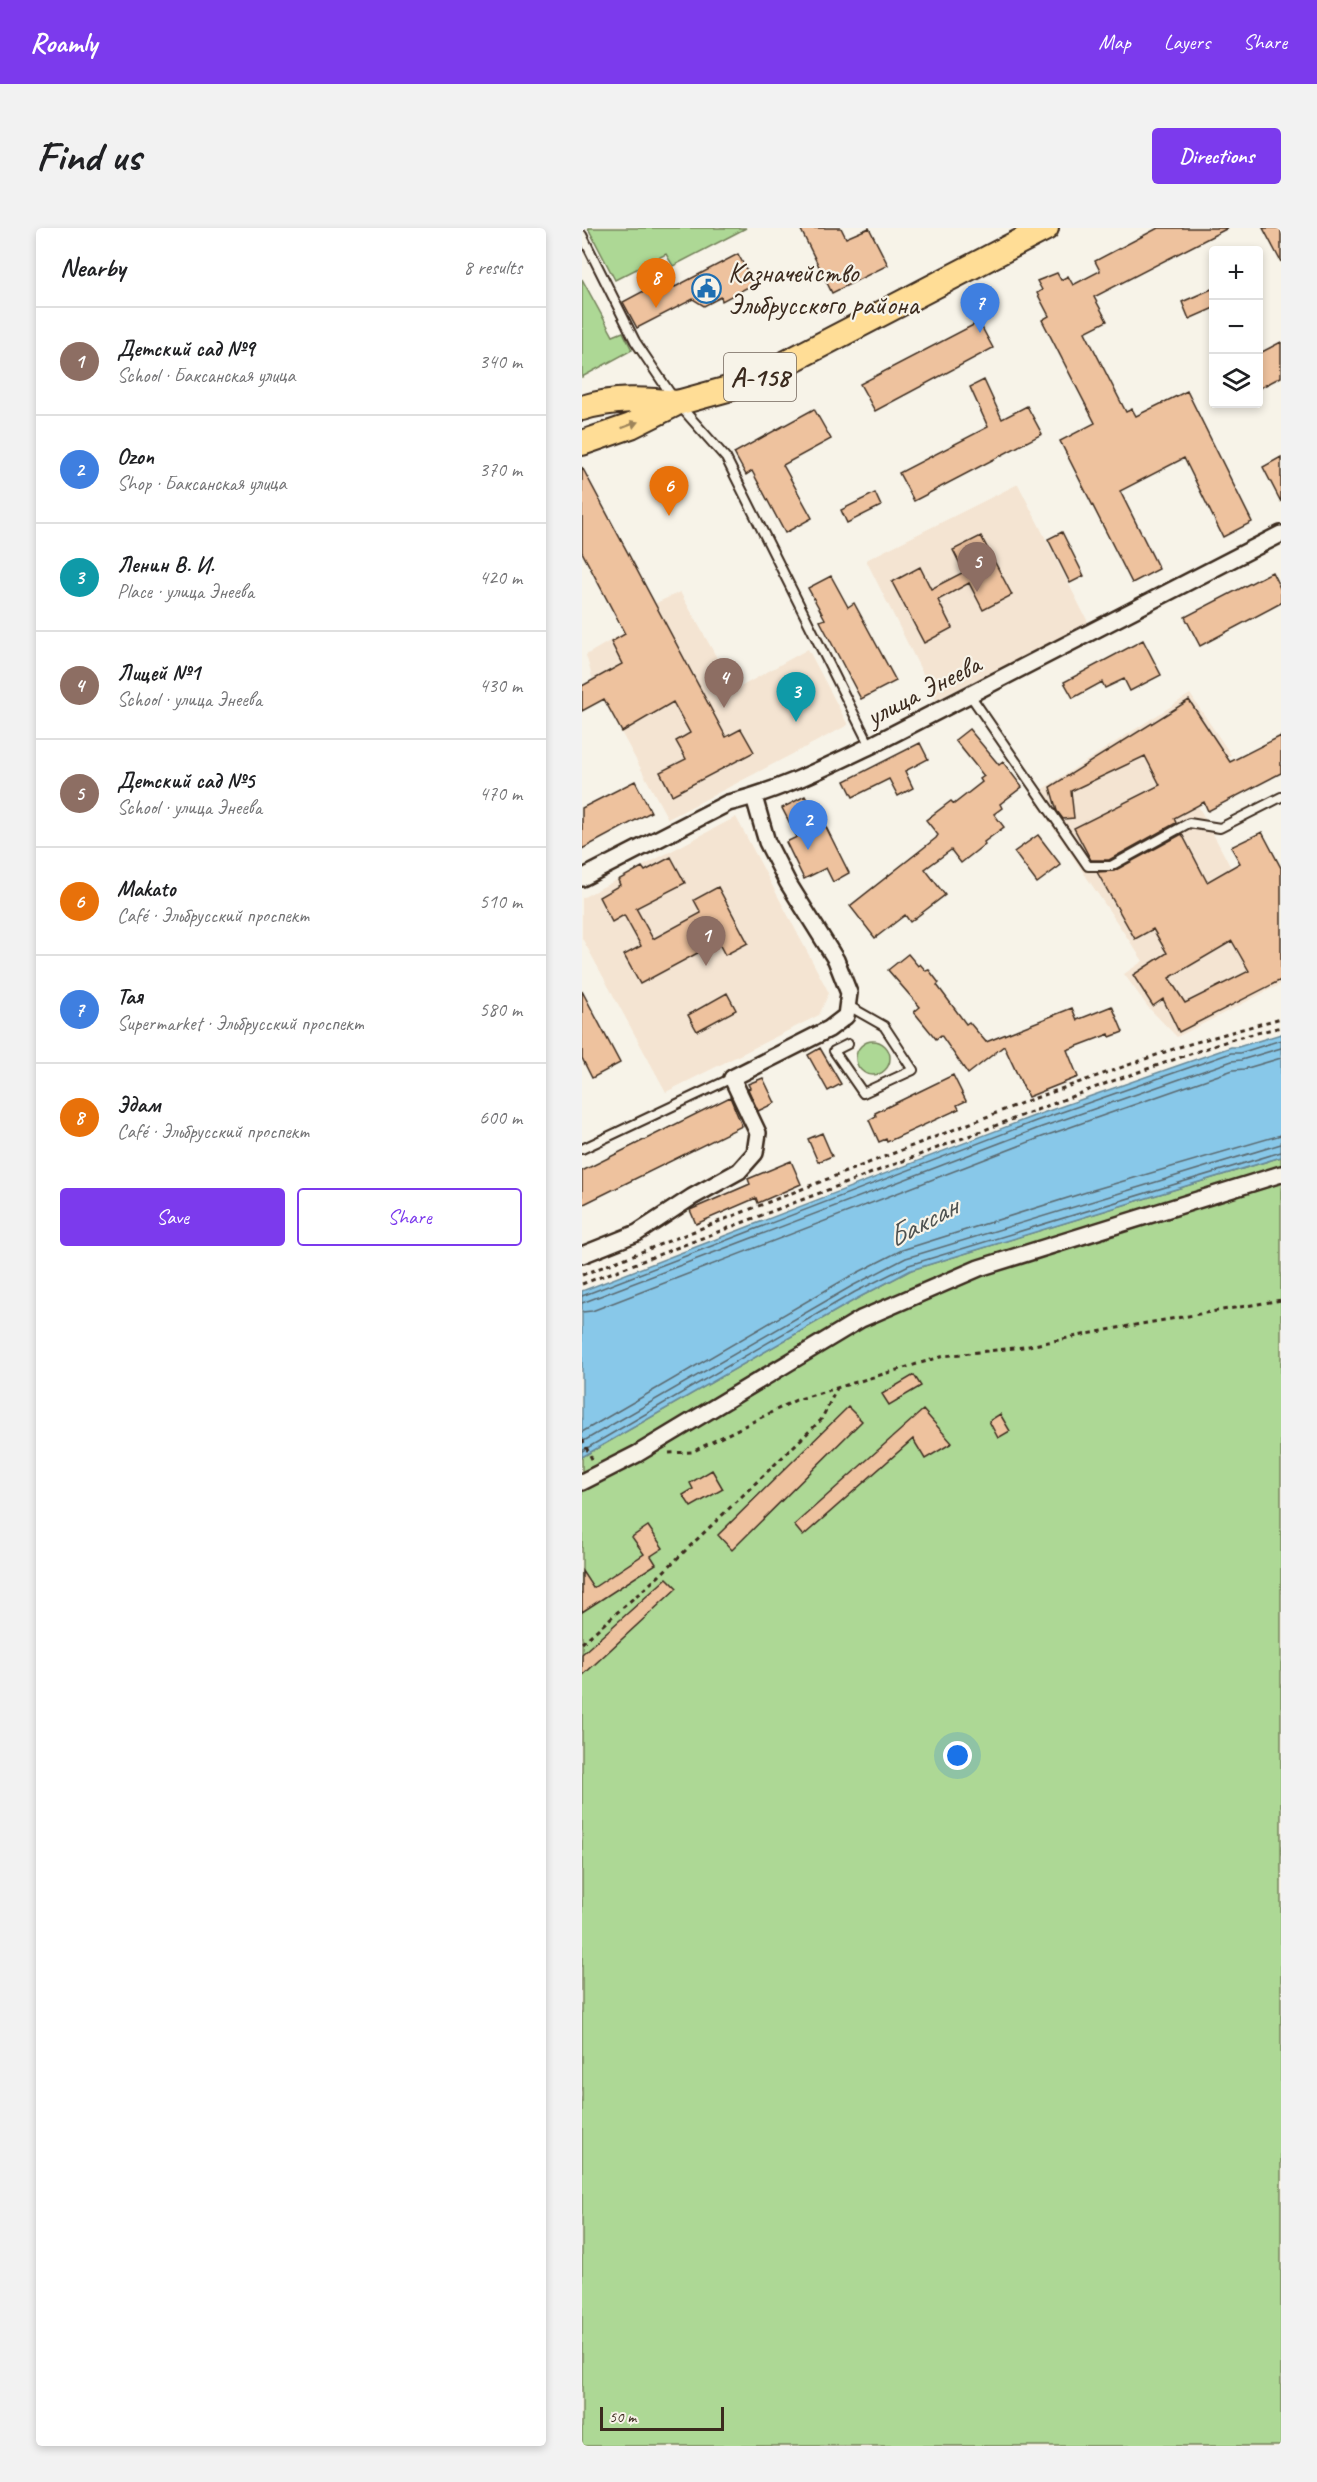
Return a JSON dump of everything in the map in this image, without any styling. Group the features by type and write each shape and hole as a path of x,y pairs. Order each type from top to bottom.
{"main road":[{"name":"А-158","path":"586,441 631,426 677,403 746,384 1046,228"},
{"name":"А-158","path":"582,409 609,402 642,399 677,403"},
{"path":"582,409 593,421 594,434 586,441"}],"street":[{"name":"улица Энеева","path":"582,878 728,803 754,797 811,774 870,746 1281,534"},
{"path":"582,1255 637,1233 692,1197 739,1171 755,1154 758,1133 732,1078 830,1029 846,1016 849,993 836,960 793,892 772,853 754,797"},
{"path":"582,1482 637,1454 861,1319 980,1268 1281,1174"}],"lane":[{"path":"582,235 635,341 659,380 726,459 870,746"},
{"path":"970,694 1088,866 1111,866 1189,823 1220,828 1281,797"},
{"path":"848,1005 884,1026 913,1070 863,1093 834,1051 848,1044"},
{"path":"582,1149 732,1078"}],"path":[{"path":"582,1275 1027,1101 1179,1047 1281,1018"},
{"path":"582,1284 1085,1091 1233,1039 1281,1027"},
{"path":"637,1454 692,1452 796,1400 944,1356 1024,1347 1112,1329 1281,1300"},
{"path":"582,1643 658,1576 821,1420 837,1388"},
{"path":"582,1438 598,1472"}],"shaded area":[{"path":"1018,484 1089,624 936,700 866,560"},
{"path":"680,592 735,690 808,649 848,725 668,819 593,680 586,655 654,615 654,604"},
{"path":"1190,694 1231,755 1185,781 1281,962 1281,984 1177,1037 1148,1007 1124,974 1143,961 1032,796"},
{"path":"736,817 829,993 819,1015 666,1092 582,938 582,898"}],"green space":[{"path":"588,228 746,228 673,266 666,254 615,280"},
{"path":"582,279 613,336 623,332 632,350 582,377"},
{"path":"873,1041 885,1046 890,1058 885,1070 873,1075 861,1070 856,1058 861,1046"},
{"path":"1281,1157 1281,2446 582,2446 582,1457 858,1298 911,1270"}],"water":[{"name":"Баксан","path":"1281,1034 1281,1157 911,1270 858,1298 582,1457 582,1291 1034,1116 1231,1047"}],"building":[{"path":"800,228 841,228 846,238 869,228 888,265 832,293"},
{"path":"1158,228 1228,228 1094,297 1107,321 1085,332 1126,412 1132,409 1136,416 1187,391 1252,522 1223,537 1184,458 1120,491 1159,569 1132,583 1060,441 1095,423 1042,320 1049,316 1037,293 1042,290 1037,281 1057,273 1061,280 1068,276 1073,285 1100,271 1095,261"},
{"path":"1263,228 1281,228 1281,262"},
{"path":"738,254 754,284 722,301 721,297 704,306 693,299 637,328 623,302 670,277 675,287"},
{"path":"1209,290 1209,310 1189,319 1182,302"},
{"path":"979,322 993,348 875,411 860,384"},
{"path":"1281,342 1281,377 1263,386 1263,354 1263,351"},
{"path":"984,380 1002,419 1027,406 1042,434 914,501 899,473 988,427 970,387"},
{"path":"814,409 831,439 783,465 812,518 785,533 752,471 746,475 734,453"},
{"path":"1281,457 1281,502 1263,467"},
{"path":"582,467 726,737 741,729 754,752 672,795 660,772 686,759 676,741 690,733 673,702 622,732 604,699 582,711 582,686 622,664 611,642 625,634 582,552"},
{"path":"875,493 881,506 847,523 841,510"},
{"path":"1062,532 1084,576 1070,583 1048,539"},
{"path":"981,536 1012,595 983,610 969,583 938,600 952,628 924,643 892,582 920,567 931,589 964,572 953,550"},
{"path":"1272,572 1281,590 1281,603 1200,646 1185,617"},
{"path":"831,576 848,607 854,603 896,681 861,699 820,621 825,619 808,588"},
{"path":"1143,640 1161,675 1130,691 1124,679 1105,688 1102,682 1073,698 1064,682"},
{"path":"1189,700 1230,762 1281,736 1281,773 1208,811 1204,802 1174,818 1176,823 1109,860 1091,860 1074,828 1160,785 1145,756 1071,791 1074,818 1063,819 1057,811 1050,787"},
{"path":"969,729 999,765 1003,762 1022,787 1000,804 1002,808 994,814 1004,827 984,842 985,844 961,863 951,850 925,869 945,895 910,922 905,915 875,938 850,906 936,838 938,835 926,820 951,801 954,804 982,782 980,779 984,776 955,740"},
{"path":"920,743 928,759 905,771 913,788 898,796 889,779 853,797 845,781"},
{"path":"635,781 651,812 582,849 582,808"},
{"path":"805,796 821,825 824,823 849,873 833,882 826,868 804,879 786,842 797,837 782,808"},
{"path":"1262,832 1281,868 1281,980 1179,1032 1163,999 1153,1006 1133,975 1167,953 1153,929 1135,939 1097,872 1114,871 1182,834 1207,882 1240,863 1231,847","holes":["1232,941 1249,971 1185,1003 1169,978"]},
{"path":"1038,835 1061,865 1037,883 1014,852"},
{"path":"671,857 685,883 636,908 653,939 701,913 694,900 718,887 748,943 725,955 718,942 640,984 624,955 641,946 624,915 612,922 599,897 620,885 618,880 642,867 645,871"},
{"path":"908,954 918,966 920,964 926,971 929,970 939,983 937,985 966,1024 969,1022 986,1042 1072,1008 1077,1020 1112,1006 1123,1032 1110,1037 1109,1034 1067,1050 1078,1077 1028,1097 1004,1046 968,1074 941,1035 936,1039 914,1012 920,1007 888,970"},
{"path":"582,991 620,1063 592,1078 582,1058"},
{"path":"727,993 736,1010 697,1031 688,1015"},
{"path":"820,1048 841,1084 828,1091 808,1055"},
{"path":"953,1075 966,1101 957,1105 959,1109 887,1142 886,1139 879,1142 869,1120 876,1116 875,1113"},
{"path":"763,1078 775,1103 758,1111 748,1084"},
{"path":"730,1097 742,1126 582,1205 582,1171"},
{"path":"822,1133 832,1156 818,1162 808,1139"},
{"path":"791,1161 801,1184 758,1203 756,1198 696,1224 690,1210 750,1184 748,1179"},
{"path":"914,1375 921,1386 889,1405 882,1394"},
{"path":"848,1407 862,1421 732,1550 718,1535"},
{"path":"923,1410 952,1443 925,1459 913,1439 803,1536 794,1525"},
{"path":"1000,1414 1010,1431 998,1438 989,1421"},
{"path":"712,1470 723,1489 691,1507 683,1495 693,1489 690,1483"},
{"path":"648,1526 663,1548 651,1556 656,1564 582,1612 582,1571 593,1588 644,1554 632,1537"},
{"path":"667,1578 677,1588 582,1676 582,1654"}],"place":[{"name":"Казначейство Эльбрусского района","path":"707,288"},
{"name":"Эдам","path":"656,308"},
{"name":"Тая","path":"980,333"},
{"name":"Мakato","path":"669,516"},
{"name":"Детский сад №5","path":"977,592"},
{"name":"Лицей №1","path":"724,708"},
{"name":"Ленин В. И.","path":"796,722"},
{"name":"Ozon","path":"808,850"},
{"name":"Детский сад №9","path":"706,966"}]}
